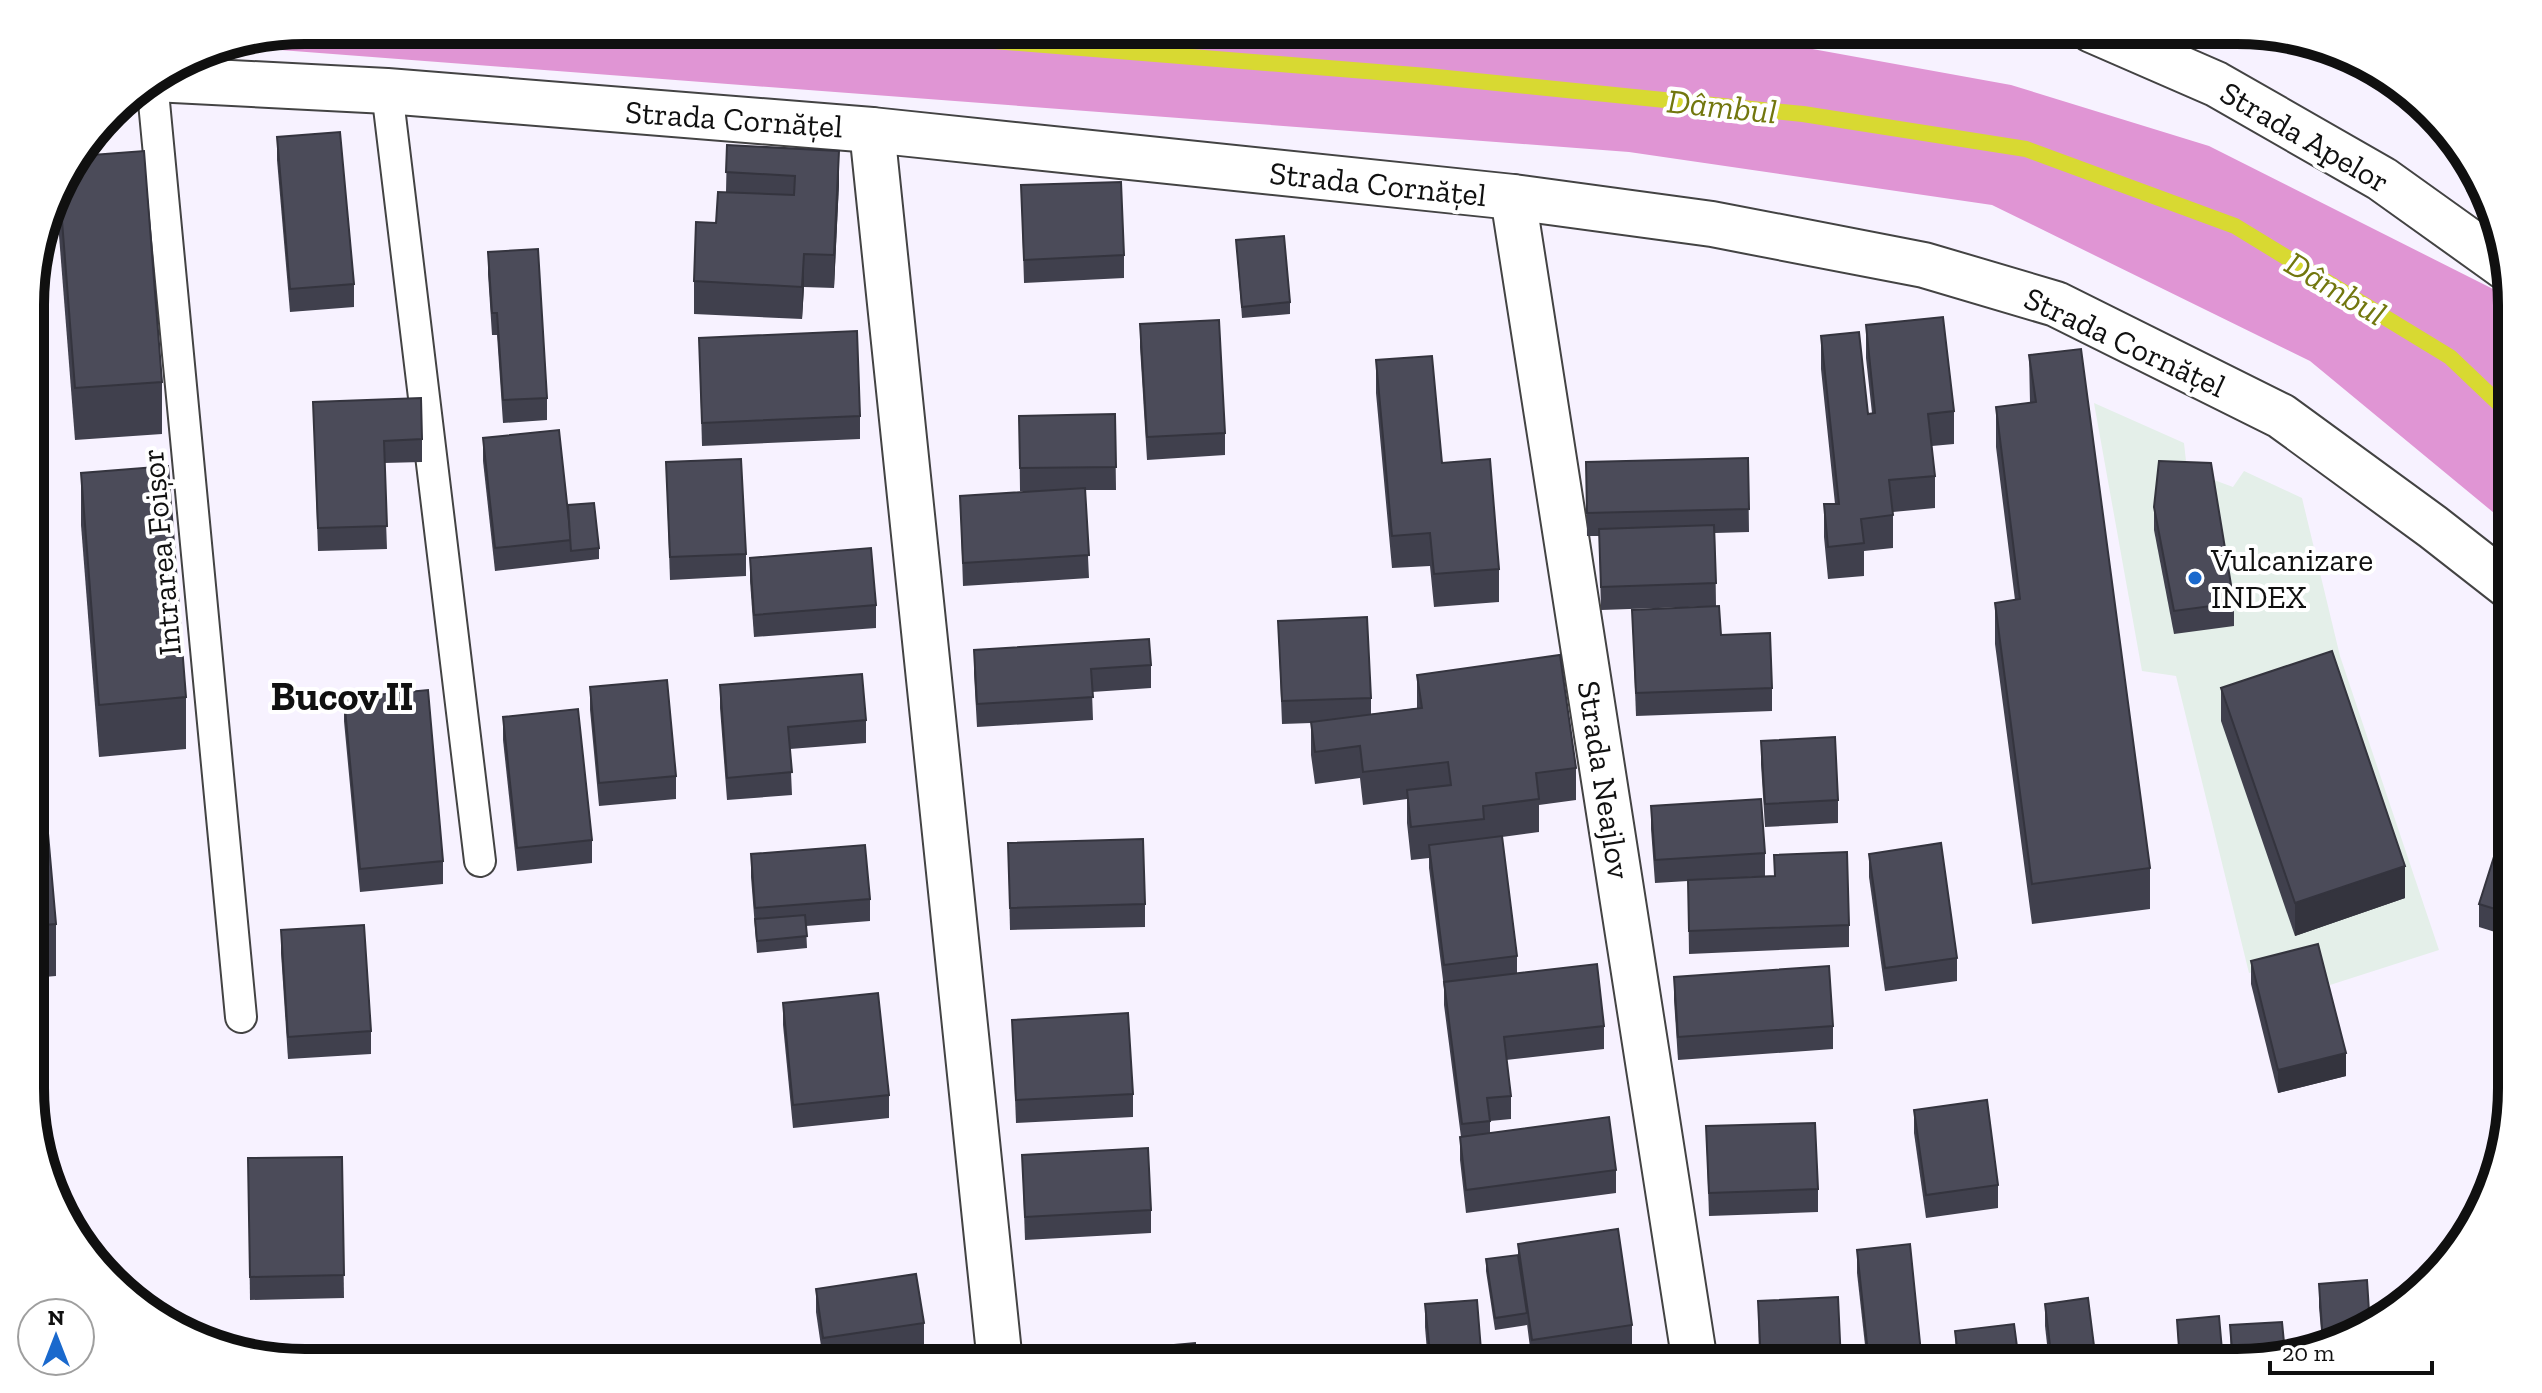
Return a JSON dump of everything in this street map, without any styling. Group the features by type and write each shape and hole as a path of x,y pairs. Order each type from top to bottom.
{"street":[{"name":"Strada Apelor","path":"2124,44 2216,84 2382,179 2494,259"},
{"name":"Strada Cornățel","path":"171,81 387,91 872,130 1513,197 1712,224 1924,265 2056,304 2281,416 2497,577"},
{"path":"872,130 999,1349"},
{"name":"Strada Neajlov","path":"1513,197 1693,1348"}],"lane":[{"path":"387,91 480,861"},
{"name":"Intrarea Foișor","path":"154,92 241,1017"}],"shaded area":[{"path":"305,44 1785,44 2011,85 2209,146 2495,290 2497,515 2310,361 1992,205 1629,152 259,48"},
{"path":"2094,403 2184,443 2187,470 2233,487 2244,471 2302,498 2340,656 2439,950 2330,985 2320,956 2249,973 2176,676 2142,671"}],"building":[{"path":"340,132 354,284 290,289 277,137"},
{"path":"727,145 839,151 834,255 804,254 802,287 694,281 696,222 716,223 718,192 794,195 795,176 726,172"},
{"path":"144,151 162,382 75,388 61,213 92,155"},
{"path":"1121,182 1124,255 1024,260 1021,185"},
{"path":"1284,236 1290,302 1242,307 1236,240"},
{"path":"538,249 547,398 503,400 497,313 492,313 488,252"},
{"path":"1943,317 1954,411 1928,414 1935,476 1889,480 1893,515 1861,519 1864,543 1828,547 1824,504 1839,504 1821,336 1859,332 1868,414 1875,413 1866,325"},
{"path":"1219,320 1225,433 1147,437 1140,324"},
{"path":"857,331 860,416 702,423 699,338"},
{"path":"2081,349 2150,868 2032,884 1995,603 2020,599 1996,407 2036,402 2029,355"},
{"path":"1432,356 1442,463 1490,459 1499,569 1434,574 1430,533 1392,536 1376,360"},
{"path":"421,398 422,439 384,441 387,526 318,528 313,402"},
{"path":"1115,414 1116,467 1020,468 1019,416"},
{"path":"559,430 571,540 495,548 483,438"},
{"path":"1748,458 1749,509 1587,513 1586,462"},
{"path":"741,459 746,554 670,557 666,462"},
{"name":"Vulcanizare INDEX","path":"2159,461 2211,463 2234,603 2174,611 2154,507"},
{"path":"168,466 186,697 99,705 81,473"},
{"path":"1085,488 1089,555 963,563 960,496"},
{"path":"594,503 599,548 571,551 568,505"},
{"path":"1714,525 1716,583 1601,587 1599,529"},
{"path":"871,548 876,605 754,615 750,558"},
{"path":"1719,606 1721,635 1770,633 1772,688 1636,693 1632,610"},
{"path":"1367,617 1371,698 1282,701 1278,621"},
{"path":"1149,639 1151,665 1091,669 1093,697 977,704 974,650"},
{"path":"2332,651 2405,866 2295,903 2221,688"},
{"path":"1560,655 1576,768 1536,773 1539,799 1483,806 1484,819 1411,827 1407,790 1451,785 1448,762 1363,772 1360,746 1315,752 1311,722 1422,708 1417,675"},
{"path":"862,674 866,720 788,727 792,772 727,778 720,685"},
{"path":"667,680 676,776 599,783 590,687"},
{"path":"428,690 443,861 360,869 344,698"},
{"path":"578,709 592,840 517,848 503,717"},
{"path":"1835,737 1838,800 1765,804 1761,741"},
{"path":"44,788 56,924 44,925"},
{"path":"1761,799 1765,853 1655,860 1651,806"},
{"path":"1502,836 1517,956 1444,965 1429,845"},
{"path":"1143,839 1145,904 1010,908 1008,843"},
{"path":"1941,843 1957,958 1885,968 1869,854"},
{"path":"865,845 870,899 755,908 751,854"},
{"path":"2497,847 2497,910 2479,904"},
{"path":"1847,852 1849,925 1689,931 1688,880 1775,876 1774,855"},
{"path":"805,915 807,936 757,941 755,919"},
{"path":"364,925 371,1031 288,1037 281,930"},
{"path":"2318,944 2346,1053 2278,1070 2251,961"},
{"path":"1597,964 1604,1026 1504,1037 1511,1096 1487,1098 1490,1121 1462,1124 1444,982"},
{"path":"1829,966 1833,1026 1678,1037 1674,977"},
{"path":"878,993 889,1095 793,1105 783,1003"},
{"path":"1128,1013 1133,1094 1016,1100 1012,1020"},
{"path":"1987,1100 1998,1185 1926,1195 1914,1110"},
{"path":"1609,1117 1616,1170 1466,1190 1460,1137"},
{"path":"1815,1123 1818,1189 1709,1193 1706,1126"},
{"path":"1148,1148 1151,1210 1025,1217 1022,1155"},
{"path":"342,1157 344,1275 250,1277 248,1158"},
{"path":"1618,1229 1632,1325 1532,1340 1518,1244"},
{"path":"1910,1244 1921,1348 1867,1348 1857,1250"},
{"path":"1518,1255 1527,1313 1495,1318 1486,1259"},
{"path":"916,1274 924,1323 823,1338 816,1289"},
{"path":"2367,1280 2369,1313 2322,1334 2319,1284"},
{"path":"1838,1297 1840,1348 1760,1348 1758,1301"},
{"path":"2088,1298 2094,1348 2050,1348 2045,1304"},
{"path":"1477,1300 1481,1348 1430,1348 1425,1304"},
{"path":"2219,1316 2222,1348 2179,1348 2177,1320"},
{"path":"2282,1322 2284,1344 2232,1348 2230,1325"},
{"path":"2014,1324 2017,1348 1957,1348 1955,1331"},
{"path":"1195,1343 1196,1349 1134,1349"}],"waterway":[{"name":"Dâmbul","path":"1032,44 1427,76 1803,114 2026,149 2235,226 2450,357 2497,402"}],"place":[{"name":"Vulcanizare INDEX","path":"2195,578"}],"district":[{"name":"Bucov II","path":"342,696"}]}
